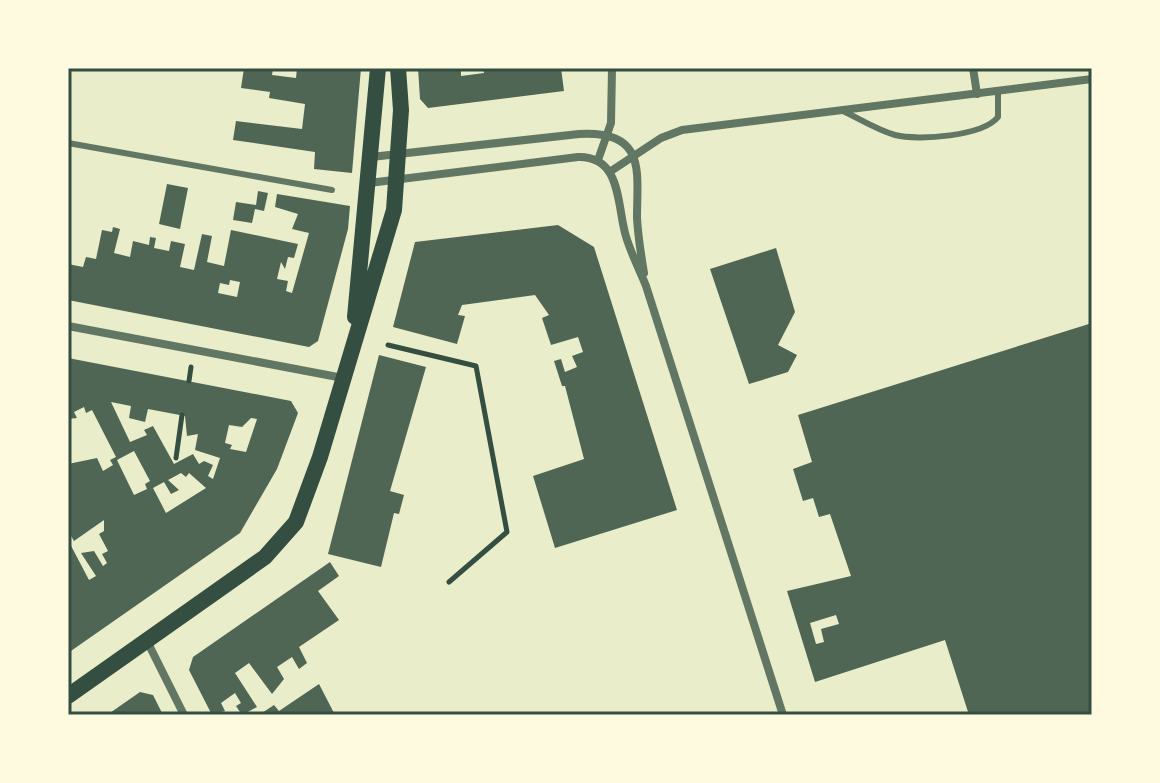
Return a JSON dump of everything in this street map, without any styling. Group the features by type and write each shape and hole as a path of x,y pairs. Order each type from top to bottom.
{"main road":[{"path":"350,351 378,68"},
{"path":"68,696 265,557 291,529 309,492 389,232 399,179 398,68"}],"street":[{"path":"598,160 608,137 613,107 612,68"},
{"path":"973,68 977,94"},
{"path":"611,171 682,130 1092,79"},
{"path":"371,157 579,134 608,137 633,156 640,171 637,223 646,286"},
{"path":"369,183 578,157 598,160 611,171 630,249 646,286 783,715"},
{"path":"68,326 343,378"},
{"path":"147,641 184,715"}],"lane":[{"path":"843,111 884,131 907,137 975,131 988,128 998,117 998,91"},
{"path":"68,143 332,190"}],"path":[{"path":"388,345 476,366 507,532 449,582"},
{"path":"176,458 182,415"}],"building":[{"path":"244,68 273,68 272,75 296,78 297,68 361,68 352,173 314,169 315,152 233,140 236,121 302,129 305,104 269,98 270,92 241,88"},
{"path":"418,68 461,68 461,76 484,73 483,68 561,68 564,91 428,108 420,99"},
{"path":"167,184 188,188 180,229 159,224"},
{"path":"258,191 268,193 264,211 255,209 252,223 233,220 236,202 256,205"},
{"path":"277,194 350,206 348,229 318,341 309,347 68,300 68,264 83,267 86,257 96,259 102,230 112,232 113,227 120,229 114,253 130,257 133,241 149,245 150,237 156,238 154,248 169,251 171,241 185,244 180,267 194,270 202,234 212,236 207,262 224,266 231,230 298,244 294,258 288,257 285,269 281,262 277,279 288,281 286,291 292,293 309,233 292,229 298,214 275,207","holes":["230,280 240,282 237,297 218,293 220,283 229,285"]},
{"path":"558,225 594,247 677,510 555,548 533,476 584,459 565,386 562,386 554,361 561,359 565,372 577,367 572,356 583,352 578,337 551,345 542,318 549,315 535,295 462,305 458,315 465,316 457,344 393,327 415,242"},
{"path":"776,248 795,312 778,345 797,355 788,372 749,384 710,269"},
{"path":"1092,323 1092,715 969,715 945,640 815,682 787,591 851,576 830,514 819,517 813,498 803,501 793,469 812,462 798,415","holes":["836,615 839,624 821,629 824,642 816,644 810,623"]},
{"path":"379,355 426,367 390,491 404,495 399,514 394,513 381,567 328,554"},
{"path":"68,358 291,401 298,413 277,469 240,533 68,653 68,540 89,580 96,576 81,553 94,551 103,566 107,563 102,554 108,551 99,534 104,531 104,520 74,541 68,531 68,464 97,458 103,471 113,465 110,460 116,457 92,410 86,413 84,407 74,412 77,418 68,419","holes":["111,402 131,406 129,418 145,422 148,409 185,416 187,436 198,434 195,450 220,458 213,479 208,476 213,465 204,461 199,464 193,454 174,464 153,426 144,430 147,435 130,442","251,418 257,419 246,452 230,449 232,445 225,443 229,425 242,427","134,451 150,481 145,484 147,489 134,495 117,460","181,473 186,477 189,473 206,488 166,513 153,488 164,482 171,494 179,490 168,480"]},
{"path":"330,562 339,576 318,591 339,620 299,647 307,663 299,669 292,657 277,667 284,679 272,694 249,663 235,673 257,707 242,715 236,706 241,703 235,693 221,703 225,711 212,715 189,670 193,657"},
{"path":"319,684 334,713 331,715 259,715 274,705 279,711"},
{"path":"140,692 153,695 163,715 107,715"}]}
